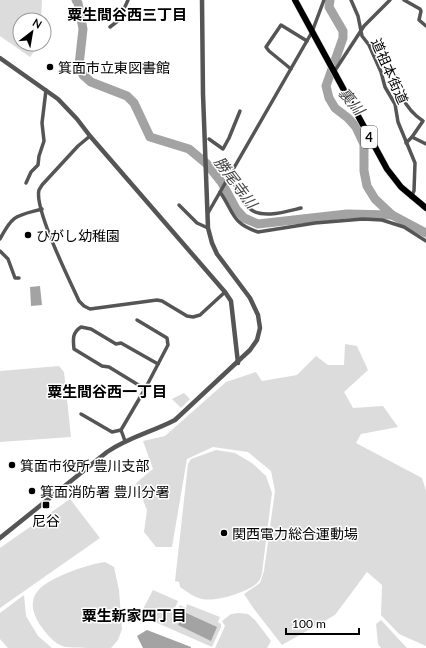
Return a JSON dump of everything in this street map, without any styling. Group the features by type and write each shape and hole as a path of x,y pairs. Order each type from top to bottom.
{"main road":[{"name":"4","path":"295,0 387,169 400,187 426,208"}],"street":[{"path":"110,27 119,20 128,0"},
{"path":"0,538 107,452 125,441 175,420 238,362 250,350 257,340 260,328 258,315 250,298 218,254 212,243 208,228 202,0"},
{"path":"207,214 312,32 324,0"},
{"name":"道祖本街道","path":"351,0 358,16 361,31 381,72 385,87 395,104 398,122 415,163 414,191 411,197"},
{"path":"334,72 361,31 390,0"},
{"path":"404,0 420,9 420,20 426,26"},
{"path":"291,69 266,47 281,25 307,41"},
{"path":"0,58 58,99 77,119 225,292 231,302 238,362"},
{"path":"26,183 31,172 38,165 39,156 44,141 42,123 46,90"},
{"path":"402,97 406,105 422,121 412,137 406,143"},
{"path":"209,139 223,149 240,112"},
{"path":"90,136 78,146 39,190 42,209 56,252 79,301 90,309 157,300 162,301 187,316 193,317 200,315 225,292"},
{"path":"412,137 426,144"},
{"path":"230,175 247,205 254,212 265,214 277,213 301,208"},
{"path":"220,192 236,219 250,229 258,232 363,219 382,220 404,227 426,241"},
{"path":"179,204 197,223 208,228"},
{"path":"0,239 6,227 13,218 42,209"},
{"path":"0,251 8,259 15,278 19,278"},
{"path":"81,414 112,432 121,430 168,345 167,338 137,320"},
{"path":"145,389 109,367 102,366 74,349 72,337 76,330 81,327 91,329 116,344 121,343 158,364"},
{"path":"121,430 125,441"}],"shaded area":[{"path":"0,0 42,0 41,12 12,12 12,44 0,36"},
{"path":"23,52 34,52 30,57"},
{"path":"40,286 42,305 31,306 30,287"},
{"path":"345,344 357,346 368,370 344,392 353,408 383,406 398,427 361,434 356,443 422,478 426,491 426,646 399,634 381,615 382,585 367,572 335,615 282,645 244,594 260,583 264,571 275,491 271,471 248,452 213,447 187,459 172,547 156,547 144,532 147,510 136,483 153,469 143,441 165,436 226,382 256,372 262,381 297,375 316,356 328,365 344,365"},
{"path":"59,366 64,372 71,437 0,442 0,371"},
{"path":"184,393 190,399 181,408 172,399"},
{"name":"関西電力総合運動場","path":"216,450 235,453 252,463 266,476 272,493 262,573 259,580 256,584 245,591 222,598 208,600 194,596 180,587 179,582 175,581 188,464 191,459"},
{"path":"70,499 100,538 0,608 0,548"},
{"path":"105,562 114,567 119,590 122,629 118,640 111,648 61,646 51,638 40,625 35,615 33,606 34,598 37,592 50,581 58,577 81,568"},
{"path":"153,590 178,601 174,610 177,612 180,605 186,608 187,604 220,617 218,622 221,624 221,627 212,647 146,618 147,614 142,611"},
{"path":"24,595 26,616 38,636 52,648 8,648 0,639 0,613"},
{"path":"184,612 217,627 211,641 178,625"},
{"path":"231,614 248,614 255,620 271,641 267,648 215,648 225,626 222,621"},
{"path":"381,620 407,648 381,648 378,644 376,624"},
{"path":"147,630 191,648 143,648 137,636"}],"waterway":[{"name":"勝尾寺川","path":"76,0 78,3 83,29 79,65 83,75 91,82 127,96 134,103 150,137 189,149 207,164 222,183 236,209 244,218 258,224 347,214 392,215 426,233"},
{"name":"裏川","path":"330,0 329,7 343,31 343,38 326,86 329,98 335,108 348,118 356,127 364,144 364,171 367,186 375,199 392,215"}],"place":[{"name":"箕面市立東図書館","path":"50,67"},
{"name":"ひがし幼稚園","path":"28,235"},
{"name":"箕面市役所 豊川支部","path":"12,465"},
{"name":"箕面消防署 豊川分署","path":"32,491"},
{"name":"尼谷","path":"46,505"},
{"name":"関西電力総合運動場","path":"224,533"}],"district":[{"name":"粟生間谷西三丁目","path":"127,14"},
{"name":"粟生間谷西一丁目","path":"107,391"},
{"name":"粟生新家四丁目","path":"134,615"}]}
